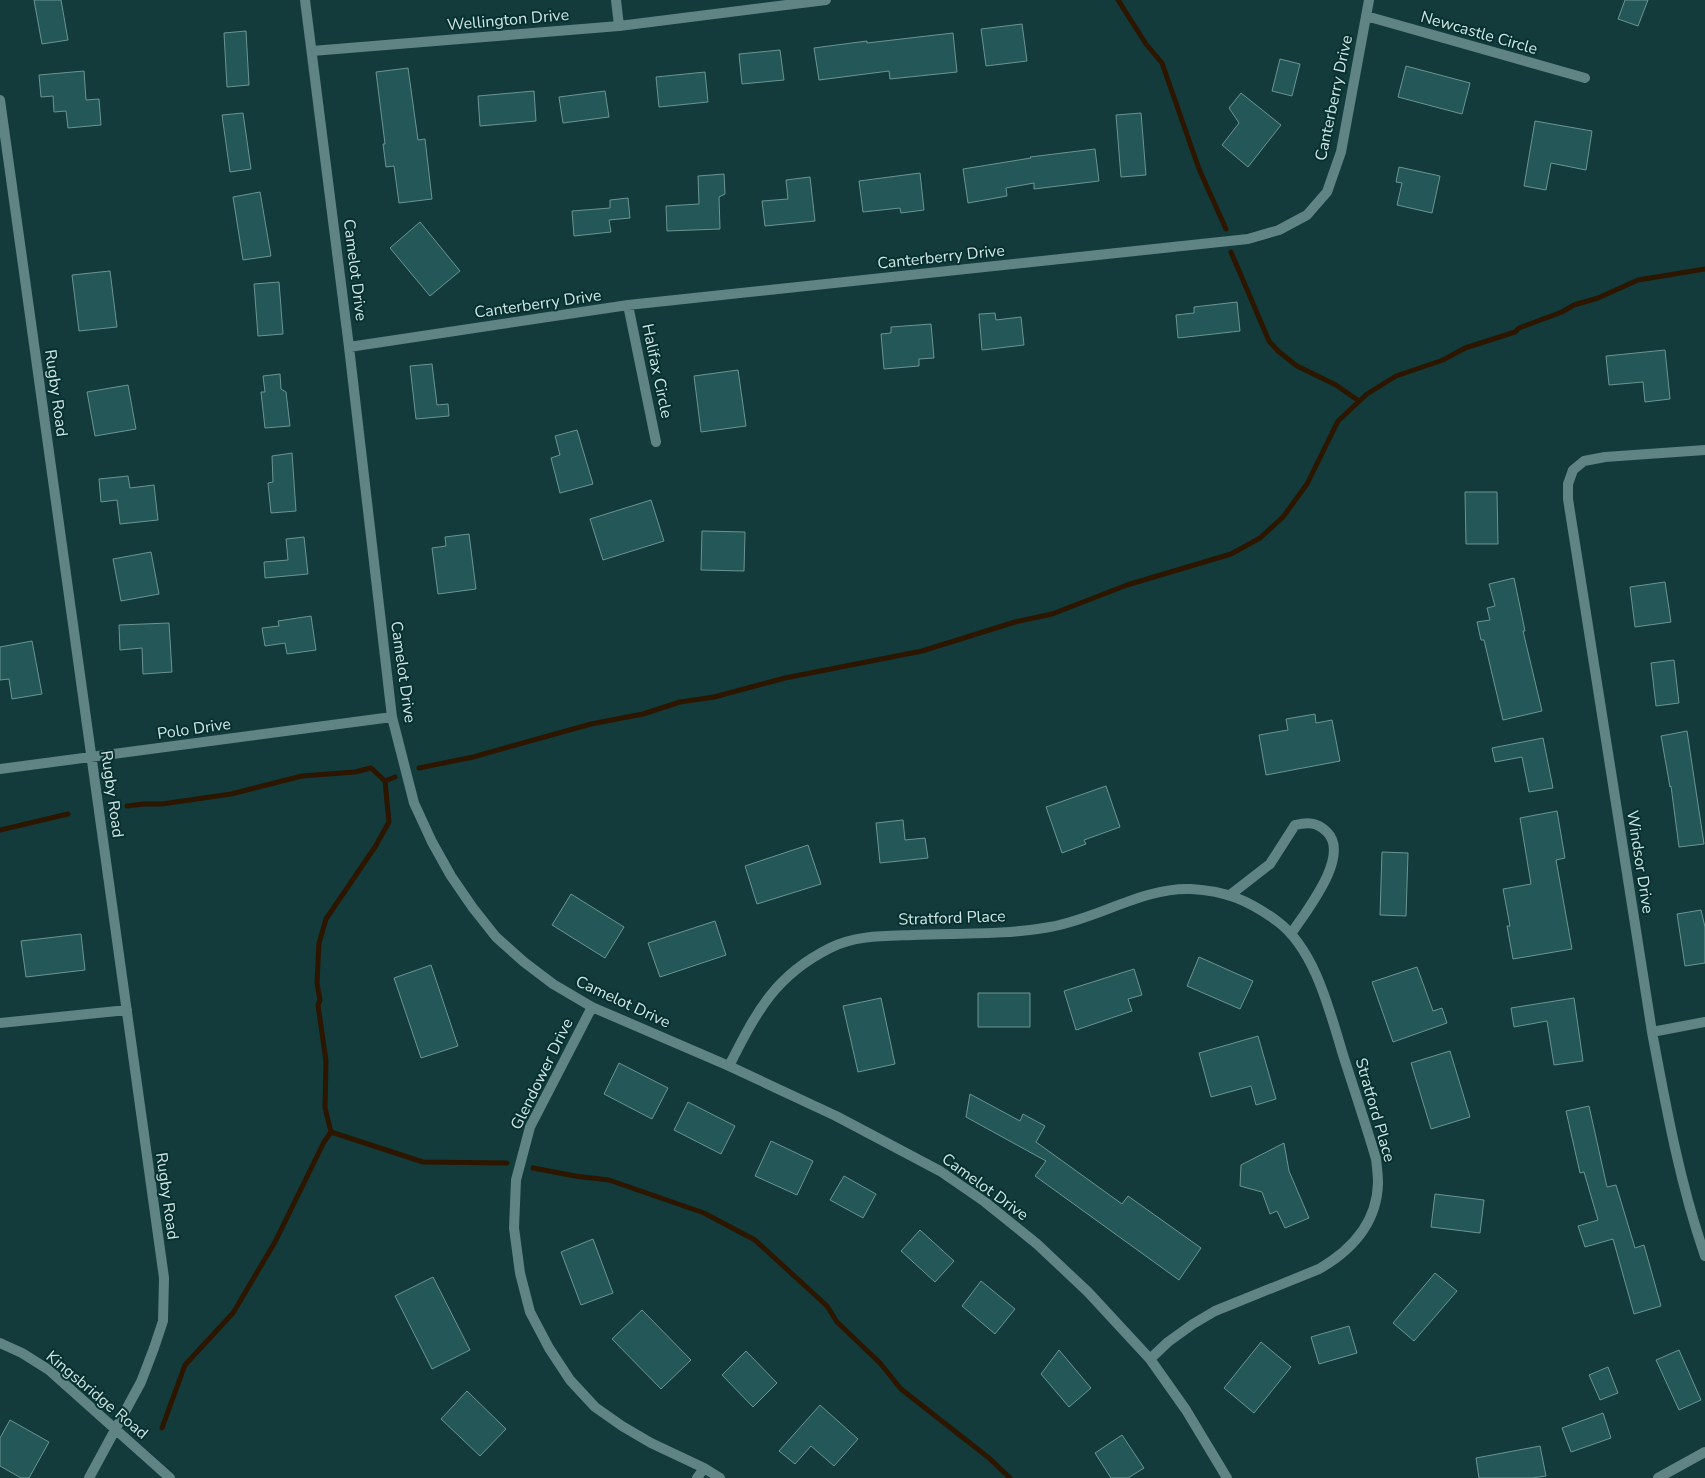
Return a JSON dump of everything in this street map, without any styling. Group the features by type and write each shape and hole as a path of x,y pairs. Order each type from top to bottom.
{"street":[{"name":"Camelot Drive","path":"305,0 349,346 392,717 414,803 432,842 462,892 496,937 524,962 554,984 592,1007 729,1066 836,1116 940,1171 985,1202 1037,1244 1088,1292 1150,1359 1186,1410 1227,1478"},
{"path":"616,0 619,26"},
{"name":"Wellington Drive","path":"312,51 619,26 826,0"},
{"name":"Canterberry Drive","path":"349,346 628,306 1248,239 1279,230 1307,215 1327,192 1340,152 1369,0"},
{"name":"Newcastle Circle","path":"1366,16 1585,78"},
{"name":"Rugby Road","path":"0,100 164,1278 162,1321 154,1348 141,1382 89,1478"},
{"name":"Halifax Circle","path":"628,306 656,442"},
{"name":"Windsor Drive","path":"1705,450 1605,457 1584,462 1573,470 1568,484 1568,499 1652,1032 1666,1106 1684,1182 1705,1256"},
{"name":"Polo Drive","path":"0,770 392,717"},
{"path":"1230,896 1270,864 1295,825 1310,822 1323,827 1331,836 1335,852 1327,879 1291,934"},
{"name":"Stratford Place","path":"729,1066 755,1016 772,992 790,974 832,947 864,937 1020,931 1049,928 1075,922 1155,894 1188,889 1222,892 1254,905 1291,934 1308,961 1323,992 1376,1159 1378,1182 1375,1203 1365,1227 1351,1247 1335,1260 1320,1269 1215,1311 1168,1342 1150,1359"},
{"name":"Glendower Drive","path":"592,1007 530,1127 516,1180 514,1228 520,1273 530,1312 549,1348 570,1380 595,1407 651,1443 704,1468 720,1478"},
{"path":"0,1023 127,1010"},
{"path":"1652,1032 1705,1022"},
{"name":"Kingsbridge Road","path":"0,1343 22,1353 49,1370 170,1478"},
{"path":"1658,1478 1705,1452"},
{"path":"697,1478 704,1468"}],"building":[{"path":"34,0 61,0 68,40 42,44"},
{"path":"1625,0 1648,0 1638,26 1618,19"},
{"path":"1022,24 1027,61 986,66 981,29"},
{"path":"246,31 249,85 227,87 224,33"},
{"path":"953,33 957,72 890,79 889,71 819,80 814,48"},
{"path":"780,50 784,80 742,84 739,54"},
{"path":"1280,59 1300,64 1292,96 1272,91"},
{"path":"1406,66 1470,83 1462,114 1398,97"},
{"path":"408,68 418,140 425,139 432,199 399,203 394,166 386,167 376,72"},
{"path":"84,71 86,100 99,99 101,125 68,128 66,111 54,112 53,96 41,97 39,75"},
{"path":"705,72 708,102 659,107 656,77"},
{"path":"534,91 536,121 480,126 478,96"},
{"path":"605,91 609,117 563,123 559,97"},
{"path":"1241,93 1281,125 1248,167 1222,145 1239,123 1229,108"},
{"path":"243,113 251,169 230,172 222,115"},
{"path":"1141,113 1146,175 1121,177 1116,115"},
{"path":"1535,121 1592,131 1586,170 1551,163 1546,190 1524,186"},
{"path":"1095,149 1099,181 1034,189 1034,183 1006,188 1007,196 968,203 963,169 1030,157"},
{"path":"1399,167 1440,176 1432,213 1397,205 1402,183 1396,182"},
{"path":"920,173 924,210 901,213 900,208 863,212 859,181"},
{"path":"724,174 725,194 719,197 720,229 667,231 666,206 699,204 698,176"},
{"path":"810,177 815,221 765,226 762,201 788,199 786,180"},
{"path":"260,192 271,256 243,260 233,197"},
{"path":"628,198 630,218 609,220 611,232 574,236 572,211 610,208 610,200"},
{"path":"420,222 460,271 430,296 390,248"},
{"path":"110,271 117,327 79,331 72,275"},
{"path":"279,282 283,334 258,336 254,284"},
{"path":"1237,302 1240,331 1178,338 1176,315 1194,313 1194,307"},
{"path":"995,313 996,320 1021,317 1024,345 982,350 979,314"},
{"path":"931,324 934,358 919,359 919,366 884,369 881,334 891,333 891,327"},
{"path":"1665,350 1670,399 1645,402 1643,382 1609,385 1606,356"},
{"path":"432,364 437,405 448,404 449,416 416,419 410,366"},
{"path":"738,370 746,426 701,432 694,376"},
{"path":"280,374 281,389 286,392 290,426 265,428 261,392 265,392 263,376"},
{"path":"128,385 136,429 95,436 87,392"},
{"path":"577,430 593,484 560,493 551,458 560,455 555,436"},
{"path":"292,453 296,511 271,513 268,483 273,482 272,456"},
{"path":"128,476 130,488 154,485 158,520 120,524 117,500 101,502 99,479"},
{"path":"1465,492 1497,492 1498,544 1466,544"},
{"path":"651,500 664,541 603,560 590,519"},
{"path":"702,531 745,532 744,571 701,570"},
{"path":"469,534 476,589 438,594 432,548 446,546 445,537"},
{"path":"304,537 308,574 265,578 264,562 288,560 286,539"},
{"path":"151,552 159,594 121,601 113,559"},
{"path":"1514,578 1525,631 1523,631 1542,711 1503,720 1484,640 1481,640 1477,622 1490,620 1487,608 1495,606 1489,584"},
{"path":"1665,582 1671,622 1635,627 1630,587"},
{"path":"311,616 316,650 287,654 285,643 265,646 262,628 279,626 278,621"},
{"path":"169,623 172,672 143,674 142,648 120,650 119,625"},
{"path":"32,641 42,694 12,699 9,679 0,680 0,647"},
{"path":"1674,660 1679,703 1656,706 1651,663"},
{"path":"1315,714 1316,723 1332,720 1340,761 1266,775 1259,735 1288,730 1286,719"},
{"path":"1687,731 1704,844 1679,847 1671,786 1661,736"},
{"path":"1543,738 1553,788 1529,792 1522,757 1495,762 1492,748"},
{"path":"1106,786 1120,827 1084,840 1086,844 1062,853 1046,807"},
{"path":"1557,811 1565,858 1556,860 1572,949 1513,959 1507,926 1510,926 1503,889 1531,884 1520,818"},
{"path":"903,820 905,840 925,838 928,858 880,863 876,823"},
{"path":"808,845 821,884 757,904 745,866"},
{"path":"1382,852 1408,853 1406,916 1380,915"},
{"path":"571,894 624,927 605,958 552,925"},
{"path":"1701,910 1705,927 1705,963 1685,966 1677,914"},
{"path":"715,921 726,955 660,977 648,943"},
{"path":"81,934 85,970 26,977 21,941"},
{"path":"1199,957 1253,981 1240,1009 1187,986"},
{"path":"431,965 458,1046 421,1058 394,978"},
{"path":"1417,967 1433,1011 1442,1008 1447,1023 1393,1042 1372,982"},
{"path":"1134,969 1142,995 1128,999 1132,1011 1076,1030 1064,991"},
{"path":"978,993 1030,993 1030,1027 978,1027"},
{"path":"881,998 895,1064 858,1072 843,1006"},
{"path":"1574,998 1583,1061 1554,1065 1547,1021 1514,1027 1511,1008"},
{"path":"1258,1036 1276,1099 1256,1105 1251,1086 1211,1097 1199,1053"},
{"path":"1450,1051 1470,1117 1431,1129 1411,1063"},
{"path":"619,1063 668,1088 652,1119 604,1094"},
{"path":"970,1094 1020,1121 1023,1114 1045,1126 1036,1142 1122,1204 1128,1196 1201,1248 1179,1280 1035,1176 1046,1161 966,1117"},
{"path":"688,1102 735,1126 721,1154 674,1130"},
{"path":"1589,1106 1607,1187 1616,1185 1635,1248 1644,1245 1661,1306 1634,1314 1613,1239 1585,1247 1578,1226 1598,1220 1584,1172 1580,1173 1566,1111"},
{"path":"771,1141 813,1161 797,1195 755,1176"},
{"path":"1284,1143 1289,1171 1309,1218 1285,1228 1277,1211 1270,1214 1262,1192 1240,1186 1241,1165"},
{"path":"844,1176 876,1194 863,1218 830,1200"},
{"path":"1435,1194 1484,1200 1480,1233 1431,1227"},
{"path":"920,1230 954,1261 935,1282 901,1251"},
{"path":"593,1239 613,1293 581,1305 561,1252"},
{"path":"1435,1273 1457,1291 1414,1341 1393,1323"},
{"path":"433,1277 470,1350 432,1369 395,1296"},
{"path":"981,1281 1015,1309 995,1334 962,1306"},
{"path":"642,1310 691,1360 661,1389 612,1339"},
{"path":"1349,1326 1357,1353 1319,1364 1311,1337"},
{"path":"1261,1342 1291,1367 1254,1413 1224,1388"},
{"path":"1059,1350 1091,1388 1069,1407 1041,1374"},
{"path":"1679,1350 1701,1400 1679,1410 1656,1360"},
{"path":"746,1351 777,1383 753,1407 722,1375"},
{"path":"1608,1367 1618,1393 1600,1400 1589,1375"},
{"path":"467,1391 506,1429 480,1456 441,1419"},
{"path":"820,1405 858,1439 834,1466 811,1446 795,1464 779,1451"},
{"path":"1603,1413 1611,1438 1571,1452 1562,1428"},
{"path":"10,1420 49,1442 29,1478 21,1478 0,1466 0,1438"},
{"path":"1122,1435 1144,1468 1128,1478 1111,1478 1095,1453"},
{"path":"1540,1446 1546,1476 1532,1478 1479,1478 1476,1458"}],"waterway":[{"path":"1118,0 1146,44 1162,63 1199,169 1226,229"},
{"path":"1231,252 1269,341 1297,366 1336,385 1359,401"},
{"path":"419,768 473,757 591,724 643,714 680,702 714,697 785,678 922,651 1015,622 1052,614 1127,585 1231,554 1260,538 1283,517 1307,484 1338,421 1367,394 1396,376 1443,360 1465,348 1515,332 1519,328 1562,312 1574,305 1598,298 1638,280 1705,269"},
{"path":"127,806 162,804 231,794 302,776 355,772 371,768 385,781 389,822 375,847 326,919 319,943 317,983 320,1000 318,1005 326,1061 325,1108 331,1132"},
{"path":"385,781 395,777"},
{"path":"0,830 68,814"},
{"path":"331,1132 423,1162 507,1163"},
{"path":"162,1428 185,1365 233,1313 275,1242 324,1142 331,1132"},
{"path":"533,1168 609,1180 704,1213 755,1240 827,1306 837,1322 880,1363 901,1389 989,1458 1010,1478"}]}
